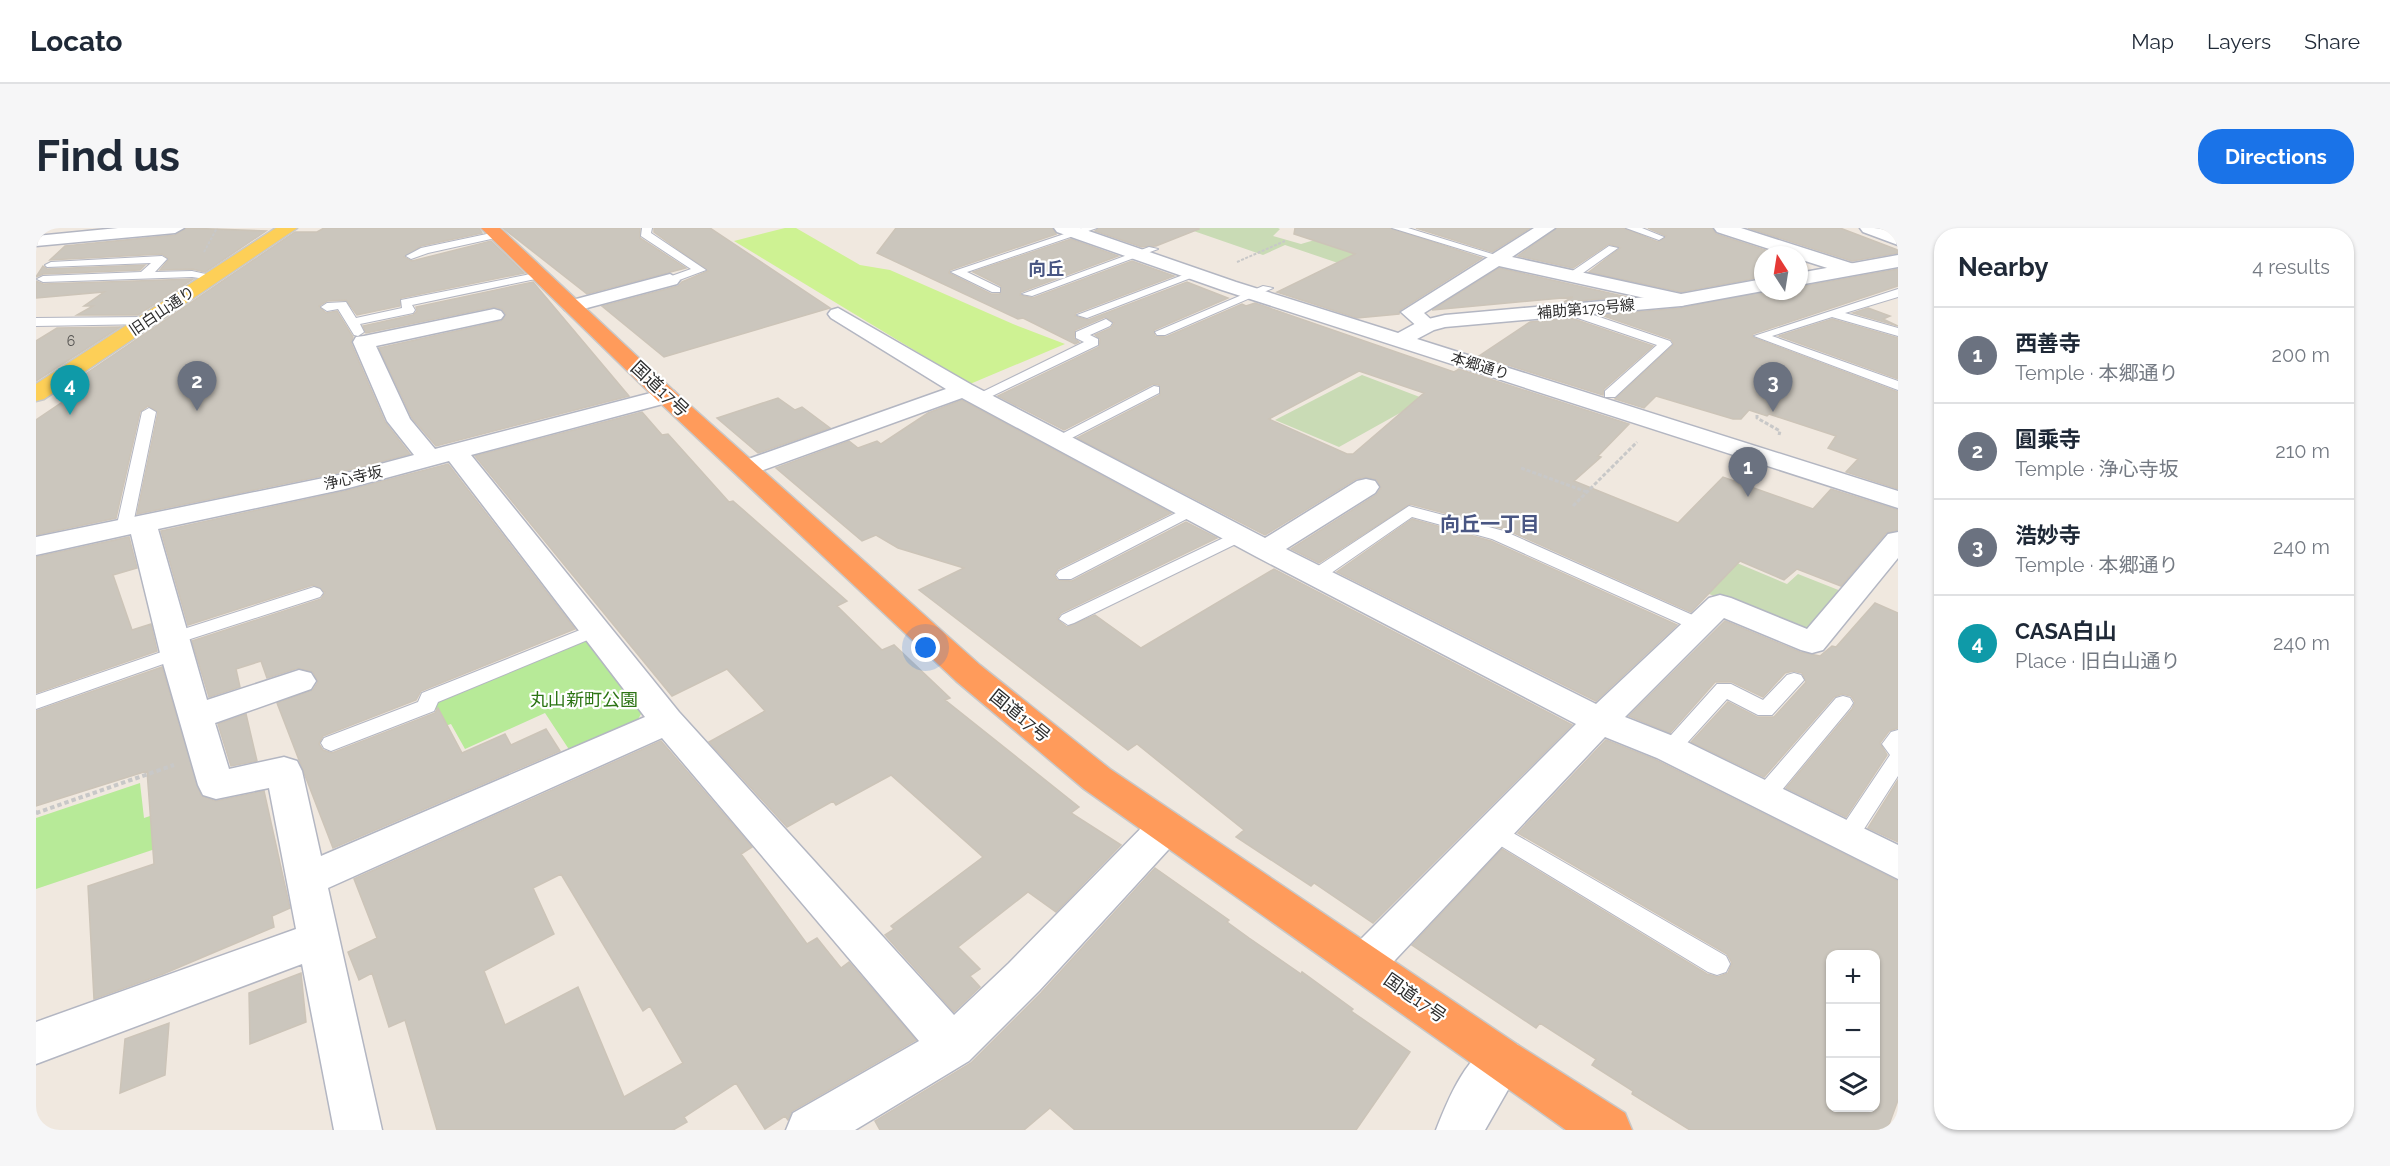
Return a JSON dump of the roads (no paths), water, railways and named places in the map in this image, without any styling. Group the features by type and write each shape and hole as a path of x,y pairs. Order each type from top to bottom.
{"highway":[{"name":"国道17号","path":"493,231 666,396 968,673 1097,779 1502,1060 1608,1130"}],"main road":[{"name":"旧白山通り","path":"36,394 288,228"}],"street":[{"path":"36,242 175,228"},
{"path":"1412,333 1412,312 1546,228"},
{"path":"1723,228 1850,269"},
{"path":"1869,228 1898,240"},
{"name":"本郷通り","path":"1081,229 1260,291"},
{"name":"本郷通り","path":"1145,252 1195,274 1412,333 1898,486"},
{"path":"1495,258 1681,300"},
{"path":"1808,277 1898,261"},
{"path":"572,306 670,280"},
{"name":"補助第179号線","path":"1412,333 1567,310 1681,300 1754,287"},
{"path":"838,314 972,394 1315,576 1600,721 1670,749 1898,862"},
{"path":"494,315 364,342 399,421 442,455 595,630 667,721 953,1046"},
{"name":"本郷通り","path":"1412,333 1898,500"},
{"path":"746,468 972,394"},
{"name":"浄心寺坂","path":"36,546 345,481 666,396"},
{"path":"1265,550 1366,487"},
{"path":"134,527 174,646 216,785 284,771 358,1130"},
{"path":"1365,963 1600,721 1720,605 1812,644 1898,540"},
{"path":"196,717 299,681"},
{"path":"307,880 667,721"},
{"path":"810,1130 953,1046 1024,977 1166,827"},
{"path":"36,1043 319,939"},
{"path":"1460,1130 1482,1087 1502,1060"}],"lane":[{"path":"647,228 645,234 700,270 670,280"},
{"path":"1397,228 1495,258"},
{"path":"1631,228 1659,237"},
{"path":"996,290 957,272 1081,229"},
{"path":"411,256 493,231"},
{"path":"1572,276 1613,249"},
{"path":"983,252 998,259"},
{"path":"1028,294 1145,252"},
{"path":"51,265 162,259 143,277"},
{"path":"43,279 192,274 213,277"},
{"path":"1083,315 1195,274"},
{"path":"353,321 409,310 405,303 541,275"},
{"path":"1161,332 1260,291"},
{"path":"1898,293 1760,336 1898,386"},
{"path":"327,307 342,304 364,342"},
{"path":"1567,310 1666,344 1610,394"},
{"path":"1834,314 1898,332"},
{"path":"36,322 146,321"},
{"path":"972,394 1094,342 1080,335 1106,323"},
{"path":"1057,440 1154,390"},
{"path":"134,527 149,412"},
{"path":"1065,575 1190,511"},
{"path":"1315,576 1409,512 1498,535 1699,625"},
{"path":"1068,620 1238,536"},
{"path":"36,702 314,593"},
{"path":"331,743 428,706 429,698 595,630"},
{"path":"1670,749 1724,689 1766,710 1794,680"},
{"path":"1764,796 1843,703"},
{"path":"1898,737 1892,744 1898,750"},
{"path":"1847,837 1898,759"},
{"path":"1494,831 1717,964"}],"place":[{"name":"圓乘寺","path":"197,411"},
{"name":"浩妙寺","path":"1773,412"},
{"name":"CASA白山","path":"70,415"},
{"name":"西善寺","path":"1748,497"}],"district":[{"name":"向丘","path":"1046,269"},
{"name":"向丘一丁目","path":"1490,524"}],"park label":[{"name":"丸山新町公園","path":"584,700"}]}
